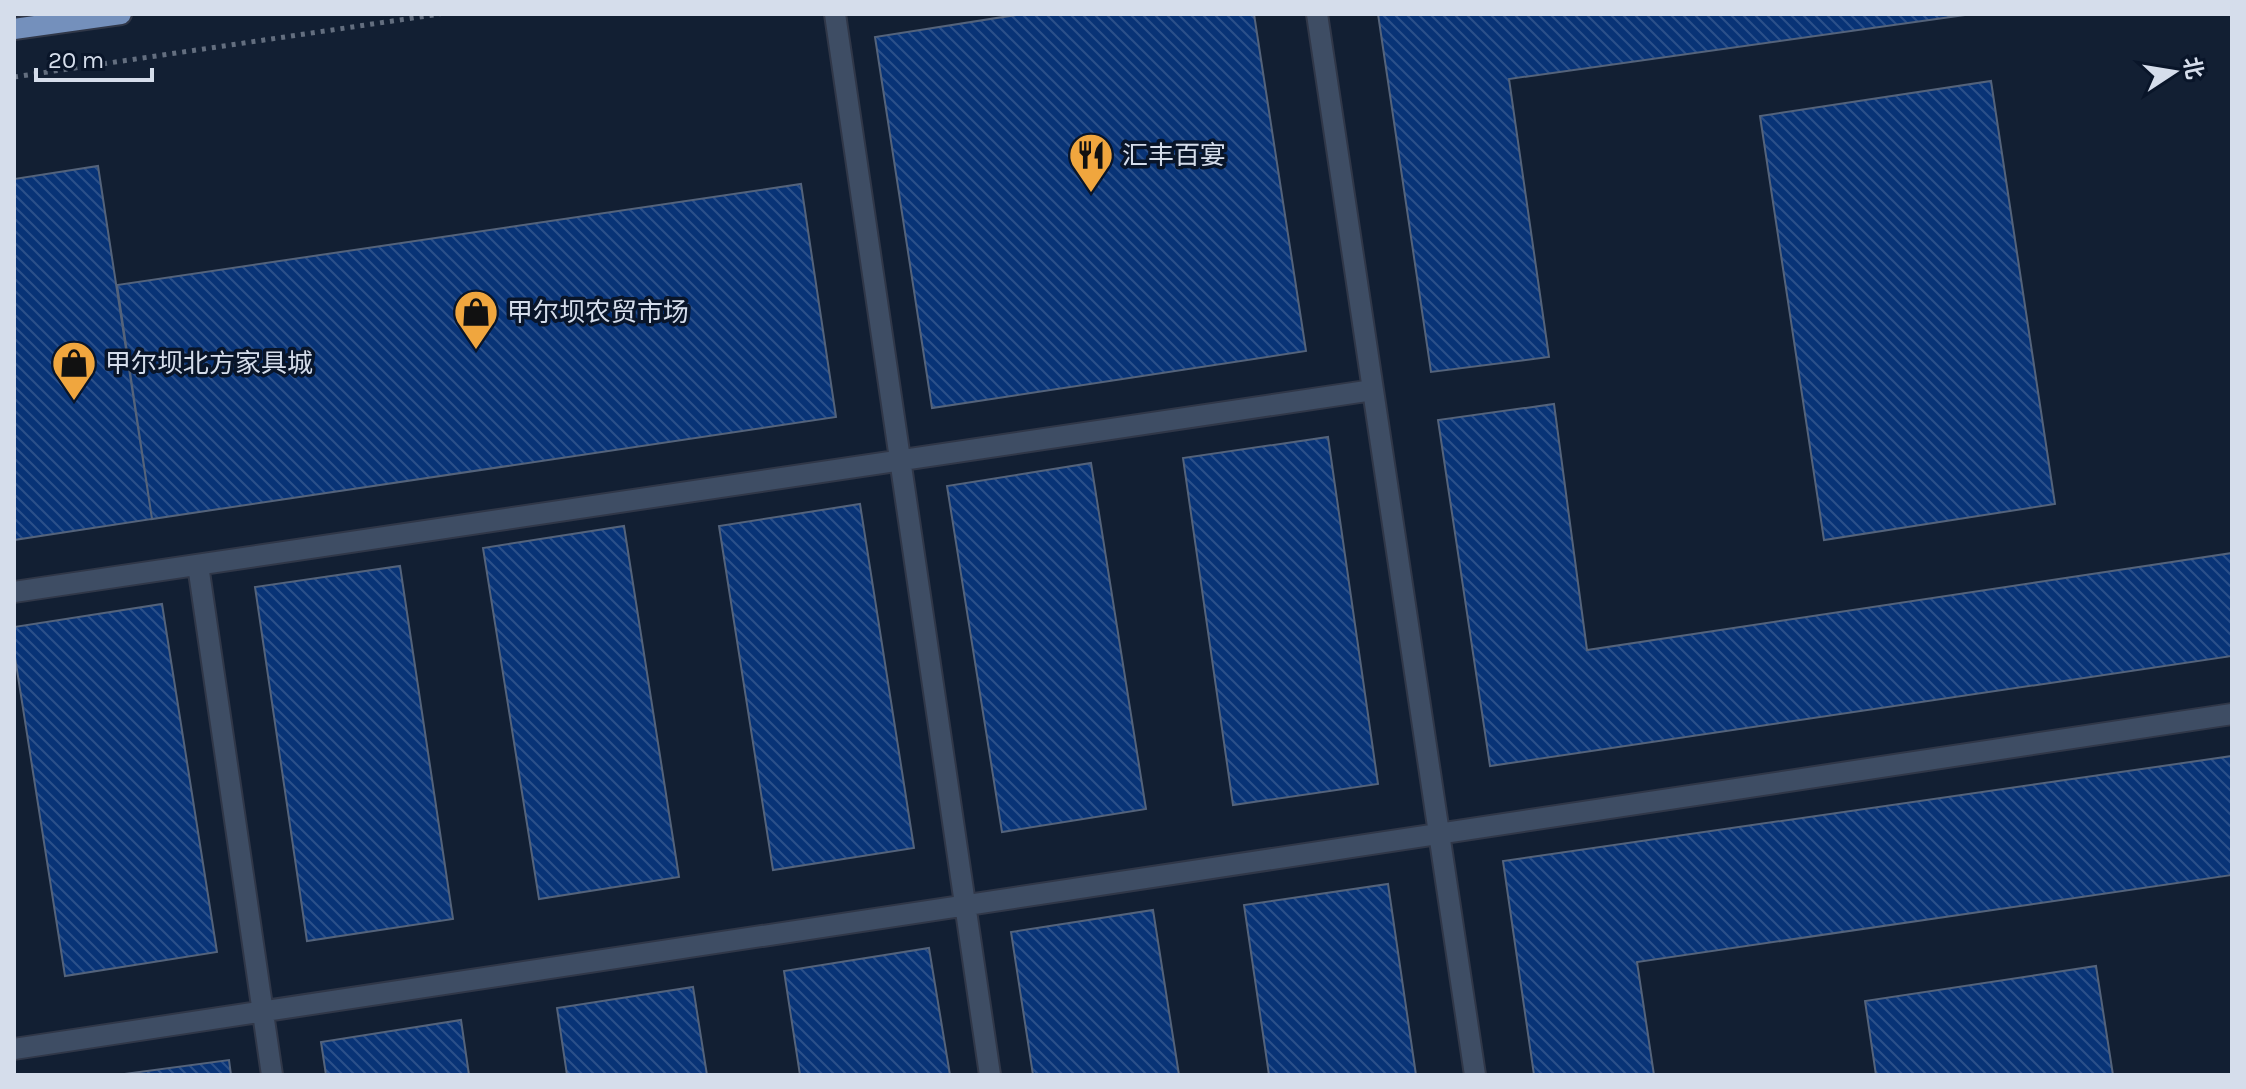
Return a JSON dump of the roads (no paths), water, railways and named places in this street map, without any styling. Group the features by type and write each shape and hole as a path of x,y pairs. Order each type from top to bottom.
{"main road":[{"path":"14,29 121,14"}],"street":[{"path":"835,14 990,1075"},
{"path":"1317,14 1475,1075"},
{"path":"14,592 1373,390"},
{"path":"198,565 272,1075"},
{"path":"14,1049 2232,714"}],"place":[{"name":"汇丰百宴","path":"1091,194"},
{"name":"甲尔坝农贸市场","path":"476,351"},
{"name":"甲尔坝北方家具城","path":"74,402"}]}
